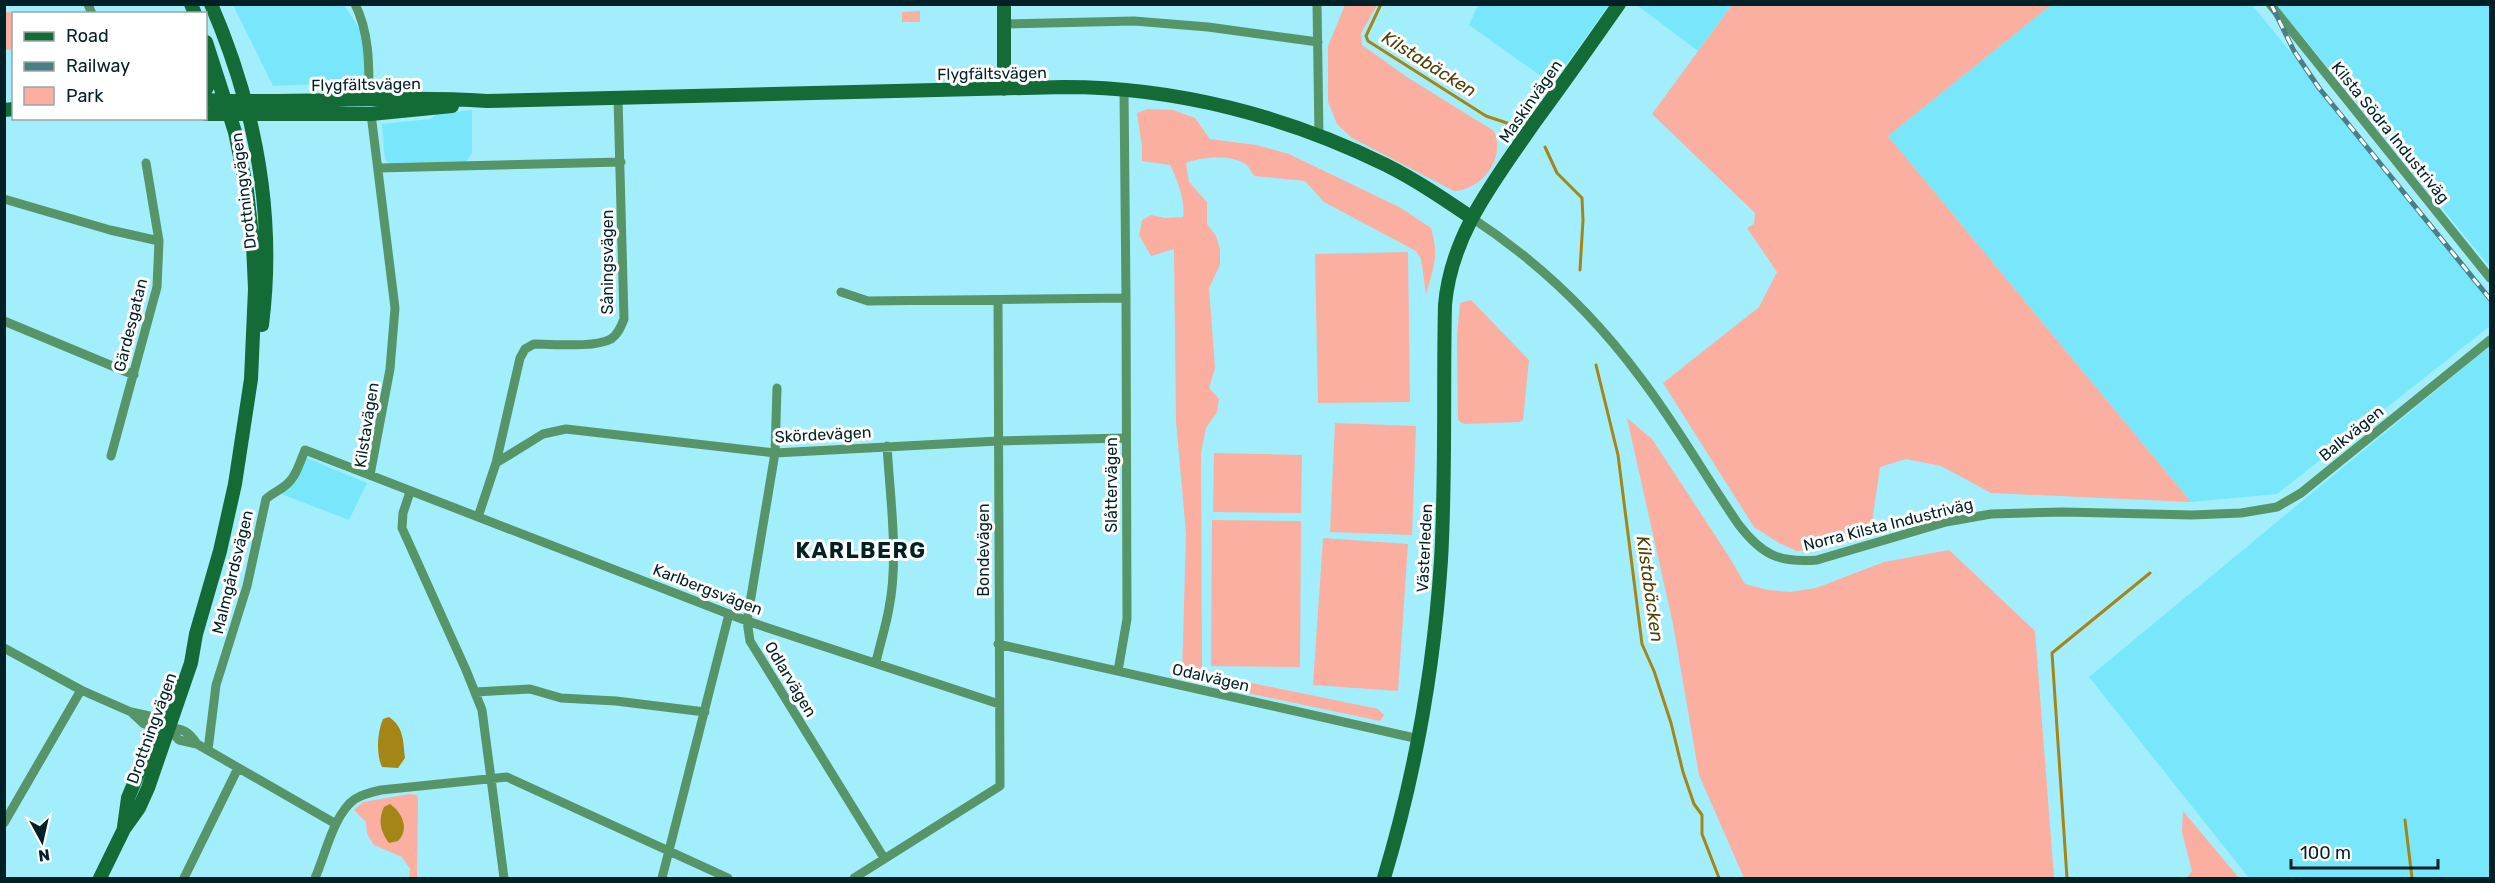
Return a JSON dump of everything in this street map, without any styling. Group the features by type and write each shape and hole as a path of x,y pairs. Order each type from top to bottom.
{"street":[{"name":"Drottningvägen","path":"100,879 124,829 143,798 196,633 220,550 235,484 251,380 260,339 267,263 266,213 248,108 212,4"},
{"name":"Kilstavägen","path":"355,4 364,24 368,44 370,107 395,308 390,369 370,475 411,492"},
{"path":"1004,4 1004,89"},
{"path":"1317,4 1319,136"},
{"name":"Maskinvägen","path":"1472,218 1485,192 1619,4"},
{"name":"Kilsta Södra Industriväg","path":"2270,4 2490,279"},
{"path":"1004,24 1134,21 1208,27 1318,42"},
{"name":"Drottningvägen","path":"207,45 228,108 242,162 253,244 255,302 251,380"},
{"path":"207,87 213,62"},
{"name":"Flygfältsvägen","path":"248,108 370,107 487,101 1073,87 1124,90 1179,97 1245,111 1319,136 1387,165 1472,218"},
{"name":"Slåttervägen","path":"1118,671 1127,619 1124,90"},
{"name":"Såningsvägen","path":"478,517 496,463 520,358 525,349 534,344 601,342 612,338 620,330 624,319 618,98"},
{"path":"207,100 228,108"},
{"name":"Flygfältsvägen","path":"248,108 283,116 370,107"},
{"path":"207,114 228,108 248,108"},
{"path":"255,141 267,125 283,116"},
{"path":"378,168 621,162"},
{"name":"Gärdesgatan","path":"111,456 157,287 159,241 146,163"},
{"path":"4,199 110,230 159,241"},
{"name":"Norra Kilsta Industriväg","path":"1472,218 1535,265 1559,286 1601,330 1640,376 1739,525 1758,547 1782,559 1817,560 1946,522 1991,514 2063,512 2151,515 2216,514"},
{"name":"Västerleden","path":"1384,879 1419,739 1434,641 1441,566 1446,287 1454,255 1472,218"},
{"path":"841,292 868,301 1126,298"},
{"name":"Bondevägen","path":"854,879 1000,786 998,300"},
{"path":"4,321 134,375"},
{"name":"Balkvägen","path":"2216,514 2259,511 2286,503 2490,340"},
{"name":"Odlarvägen","path":"777,388 775,453 747,621 750,641 884,858"},
{"name":"Skördevägen","path":"496,463 543,434 566,429 775,453 998,441 1126,438"},
{"path":"876,662 891,592 892,557 887,446"},
{"name":"Malmgårdsvägen","path":"208,750 216,685 247,586 266,499 273,491 285,486 294,476 305,450 370,475"},
{"path":"411,492 403,513 402,528 476,692 487,732 504,879"},
{"name":"Karlbergsvägen","path":"411,492 747,621 999,704"},
{"path":"662,879 729,614"},
{"name":"Odalvägen","path":"998,644 1419,739"},
{"path":"4,648 81,690 131,712 154,717 164,727 183,729 197,744 336,824"},
{"path":"476,692 530,689 567,699 616,700 705,712"},
{"path":"4,823 81,690"},
{"path":"184,879 238,768"},
{"path":"315,879 343,811 352,801 363,795 381,790 507,777 728,879"}],"shaded area":[{"path":"1478,4 1609,5 1552,84 1469,25"},
{"path":"233,5 344,5 363,34 366,82 273,86"},
{"path":"1637,5 1732,5 1698,51"},
{"path":"2051,5 2252,5 2490,294 2490,326 2277,494 2191,502 1888,136"},
{"path":"2276,5 2490,5 2490,267 2321,59"},
{"path":"472,110 472,153 466,162 390,163 385,160 382,124 430,119 437,114"},
{"path":"2490,346 2490,878 2249,878 2089,677"},
{"path":"300,455 367,483 349,520 281,494"},
{"path":"389,717 398,725 403,740 405,758 398,768 382,767 379,756 379,731 383,719"},
{"path":"390,804 401,816 404,831 398,841 389,843 382,830 381,821 384,807"}],"green space":[{"path":"1345,5 1377,5 1361,33 1362,45 1407,77 1494,131 1497,152 1489,171 1482,179 1474,185 1454,191 1352,138 1337,124 1328,102 1328,46"},
{"path":"1732,5 2051,5 1888,136 2191,502 1991,493 1941,466 1906,459 1880,467 1871,530 1824,548 1797,551 1754,527 1663,383 1759,307 1777,272 1747,228 1754,224 1755,213 1652,114"},
{"path":"920,11 920,22 902,22 902,12"},
{"path":"5,12 12,12 12,62 11,50 5,49"},
{"path":"1147,109 1173,110 1195,118 1210,139 1256,145 1289,154 1401,208 1431,228 1435,246 1434,261 1426,294 1421,259 1416,251 1324,202 1305,181 1254,176 1246,165 1232,159 1207,158 1186,163 1189,182 1207,202 1207,224 1216,236 1220,249 1220,265 1209,288 1215,368 1209,388 1219,399 1217,412 1206,428 1201,453 1202,671 1378,709 1384,715 1380,721 1195,682 1182,676 1186,533 1176,421 1174,249 1151,256 1139,235 1142,220 1151,215 1165,218 1183,217 1184,211 1178,183 1170,165 1142,161 1137,113"},
{"path":"1408,252 1410,402 1318,403 1315,254"},
{"path":"1471,300 1529,360 1523,420 1520,422 1464,424 1458,420 1457,336 1460,303"},
{"path":"1627,418 1652,439 1745,584 1768,590 1790,592 1816,588 1884,562 1949,550 2035,631 2054,878 1744,878 1699,775 1673,624"},
{"path":"1335,423 1416,426 1412,535 1330,532"},
{"path":"1214,453 1302,455 1301,513 1213,512"},
{"path":"1212,520 1301,521 1300,667 1211,666"},
{"path":"1323,538 1408,544 1398,691 1313,685"},
{"path":"410,794 417,795 418,799 417,878 409,878 410,869 402,857 374,845 367,834 366,822 354,810 363,802"},
{"path":"2183,811 2239,878 2187,878 2192,871 2182,832"}],"waterway":[{"name":"Kilstabäcken","path":"1381,4 1366,36 1368,41 1486,116 1513,125"},
{"name":"Kilstabäcken","path":"1545,147 1557,173 1582,198 1580,270"},
{"name":"Kilstabäcken","path":"1596,365 1618,455 1642,644 1654,671 1671,723 1683,772 1694,804 1702,815 1702,834 1719,878"},
{"path":"2067,878 2052,653 2150,573"},
{"path":"2405,820 2412,878"}],"railway":[{"path":"2271,4 2294,51 2319,88 2490,299"}],"district":[{"name":"KARLBERG","path":"861,550"}]}
